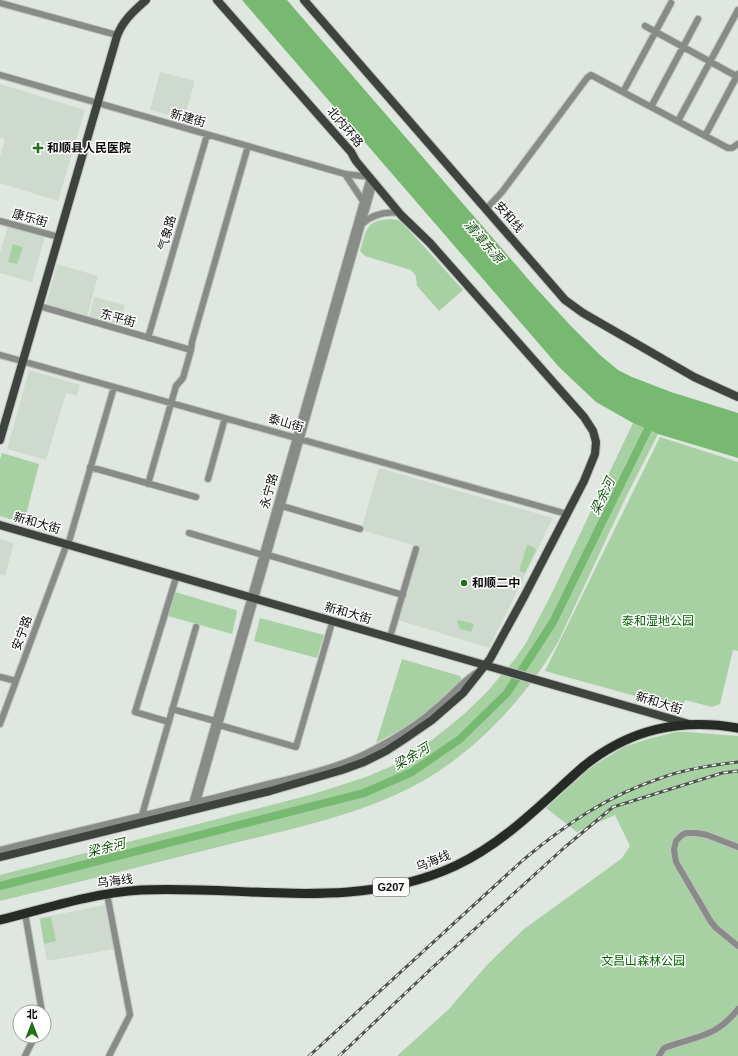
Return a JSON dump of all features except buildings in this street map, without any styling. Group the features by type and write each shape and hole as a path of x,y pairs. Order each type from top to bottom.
{"highway":[{"name":"乌海线","path":"0,920 107,894 152,890 352,892 379,889 411,882 454,866 491,846 517,826 584,766 607,749 632,738 675,725 716,725 738,728"}],"main road":[{"path":"0,426 39,306 113,34 120,19 140,0"},
{"path":"0,440 55,236 95,103 120,28 127,18 146,0"},
{"name":"北内环路","path":"210,0 346,154 356,161"},
{"name":"北内环路","path":"217,0 351,152 356,161"},
{"name":"安和线","path":"304,0 557,291 574,306 694,377 738,397"},
{"path":"0,857 194,806 326,775 364,762 403,740 432,720 458,698 484,667 522,601 567,514 595,454 596,442 592,429 430,243 400,213 356,161"},
{"name":"新和大街","path":"0,525 175,581 252,600 331,626 689,724"},
{"name":"新和大街","path":"0,531 67,547 252,600 390,637 484,667"},
{"name":"新和大街","path":"535,681 675,725"}],"street":[{"path":"0,3 113,34"},
{"path":"623,92 671,4"},
{"path":"678,121 738,10"},
{"path":"651,107 698,19"},
{"path":"645,26 710,62 738,75 705,136"},
{"name":"新建街","path":"0,75 345,174 372,180"},
{"path":"486,209 502,192 587,78 592,75 728,148 732,148 738,144"},
{"name":"气象路","path":"148,338 207,135"},
{"path":"148,484 176,386 183,378 248,146"},
{"path":"345,174 363,201"},
{"name":"永宁路","path":"194,806 363,201 372,180"},
{"name":"永宁路","path":"265,555 282,506 298,438 362,224 372,180"},
{"path":"362,224 369,218 380,214 393,212 400,213"},
{"name":"康乐街","path":"0,221 55,236"},
{"name":"东平街","path":"39,306 191,350"},
{"name":"泰山街","path":"0,355 567,514"},
{"name":"安宁路","path":"0,724 67,547 114,387"},
{"path":"208,479 225,418"},
{"path":"90,468 196,498"},
{"path":"282,506 360,529"},
{"path":"189,533 403,595"},
{"path":"390,637 416,549"},
{"path":"169,722 135,712 175,581"},
{"path":"172,709 296,747 331,626"},
{"path":"142,815 196,627"},
{"path":"0,677 16,681"},
{"path":"0,850 142,815 194,806"},
{"path":"738,847 708,835 692,833 682,835 678,839 674,850 676,862 710,922 738,946"},
{"path":"0,844 20,852"},
{"path":"107,894 130,1015 108,1056"},
{"path":"25,913 41,1004"},
{"path":"659,1056 664,1048 696,1039 717,1030 729,1020 738,1009"},
{"path":"25,1056 31,1044"}],"shaded area":[{"path":"160,72 195,81 184,119 150,110"},
{"name":"和顺县人民医院","path":"0,84 85,110 58,201 0,183 0,157 5,139 0,137"},
{"path":"8,225 45,236 32,282 0,273 0,253"},
{"path":"57,264 98,276 87,317 46,305"},
{"path":"94,297 125,305 119,326 89,317"},
{"path":"29,370 80,385 77,396 66,393 46,460 7,449"},
{"name":"和顺二中","path":"379,468 553,518 489,648 398,620 419,547 361,530"},
{"path":"0,539 14,543 5,576 0,574"},
{"path":"105,905 114,949 47,961 39,918"}],"green space":[{"path":"392,219 401,221 463,290 439,311 417,286 416,276 411,270 365,256 360,251 368,227 377,221"},
{"path":"13,244 23,247 17,264 8,262"},
{"path":"633,423 658,434 625,499 558,642 527,689 488,732 466,751 442,769 418,784 393,796 349,813 282,832 0,901 0,875 310,795 366,777 392,766 432,740 463,715 487,692 515,659 526,643 550,597"},
{"name":"泰和湿地公园","path":"660,437 738,462 738,651 733,650 720,704 712,707 685,700 682,709 545,671"},
{"path":"2,453 39,464 24,523 0,516 0,459"},
{"path":"527,545 532,546 536,550 525,573 520,571 520,568"},
{"path":"175,592 236,610 237,612 232,634 168,616"},
{"path":"260,618 324,635 317,658 254,641"},
{"path":"459,620 474,624 471,632 460,629 457,622"},
{"path":"402,659 460,676 462,681 415,722 376,743"},
{"name":"文昌山森林公园","path":"676,732 738,736 738,1056 397,1056 448,1010 487,965 524,929 622,858 630,846 615,815 577,832 546,808 590,768 624,747"},
{"path":"51,917 56,941 44,944 40,919"}],"water":[{"name":"清漳东源","path":"242,0 287,0 535,287 600,355 618,370 671,392 738,413 738,458 658,434 633,423 596,402 559,367"}],"waterway":[{"name":"梁余河","path":"0,886 364,793 412,772 460,739 507,693 553,622 652,421"}],"railway":[{"path":"309,1056 523,860 571,823 605,802 641,785 680,772 718,764 738,762"},
{"path":"339,1056 433,967 565,847 613,807 722,773 738,771"}],"place":[{"name":"和顺县人民医院","path":"38,148"},
{"name":"和顺二中","path":"464,583"}]}
